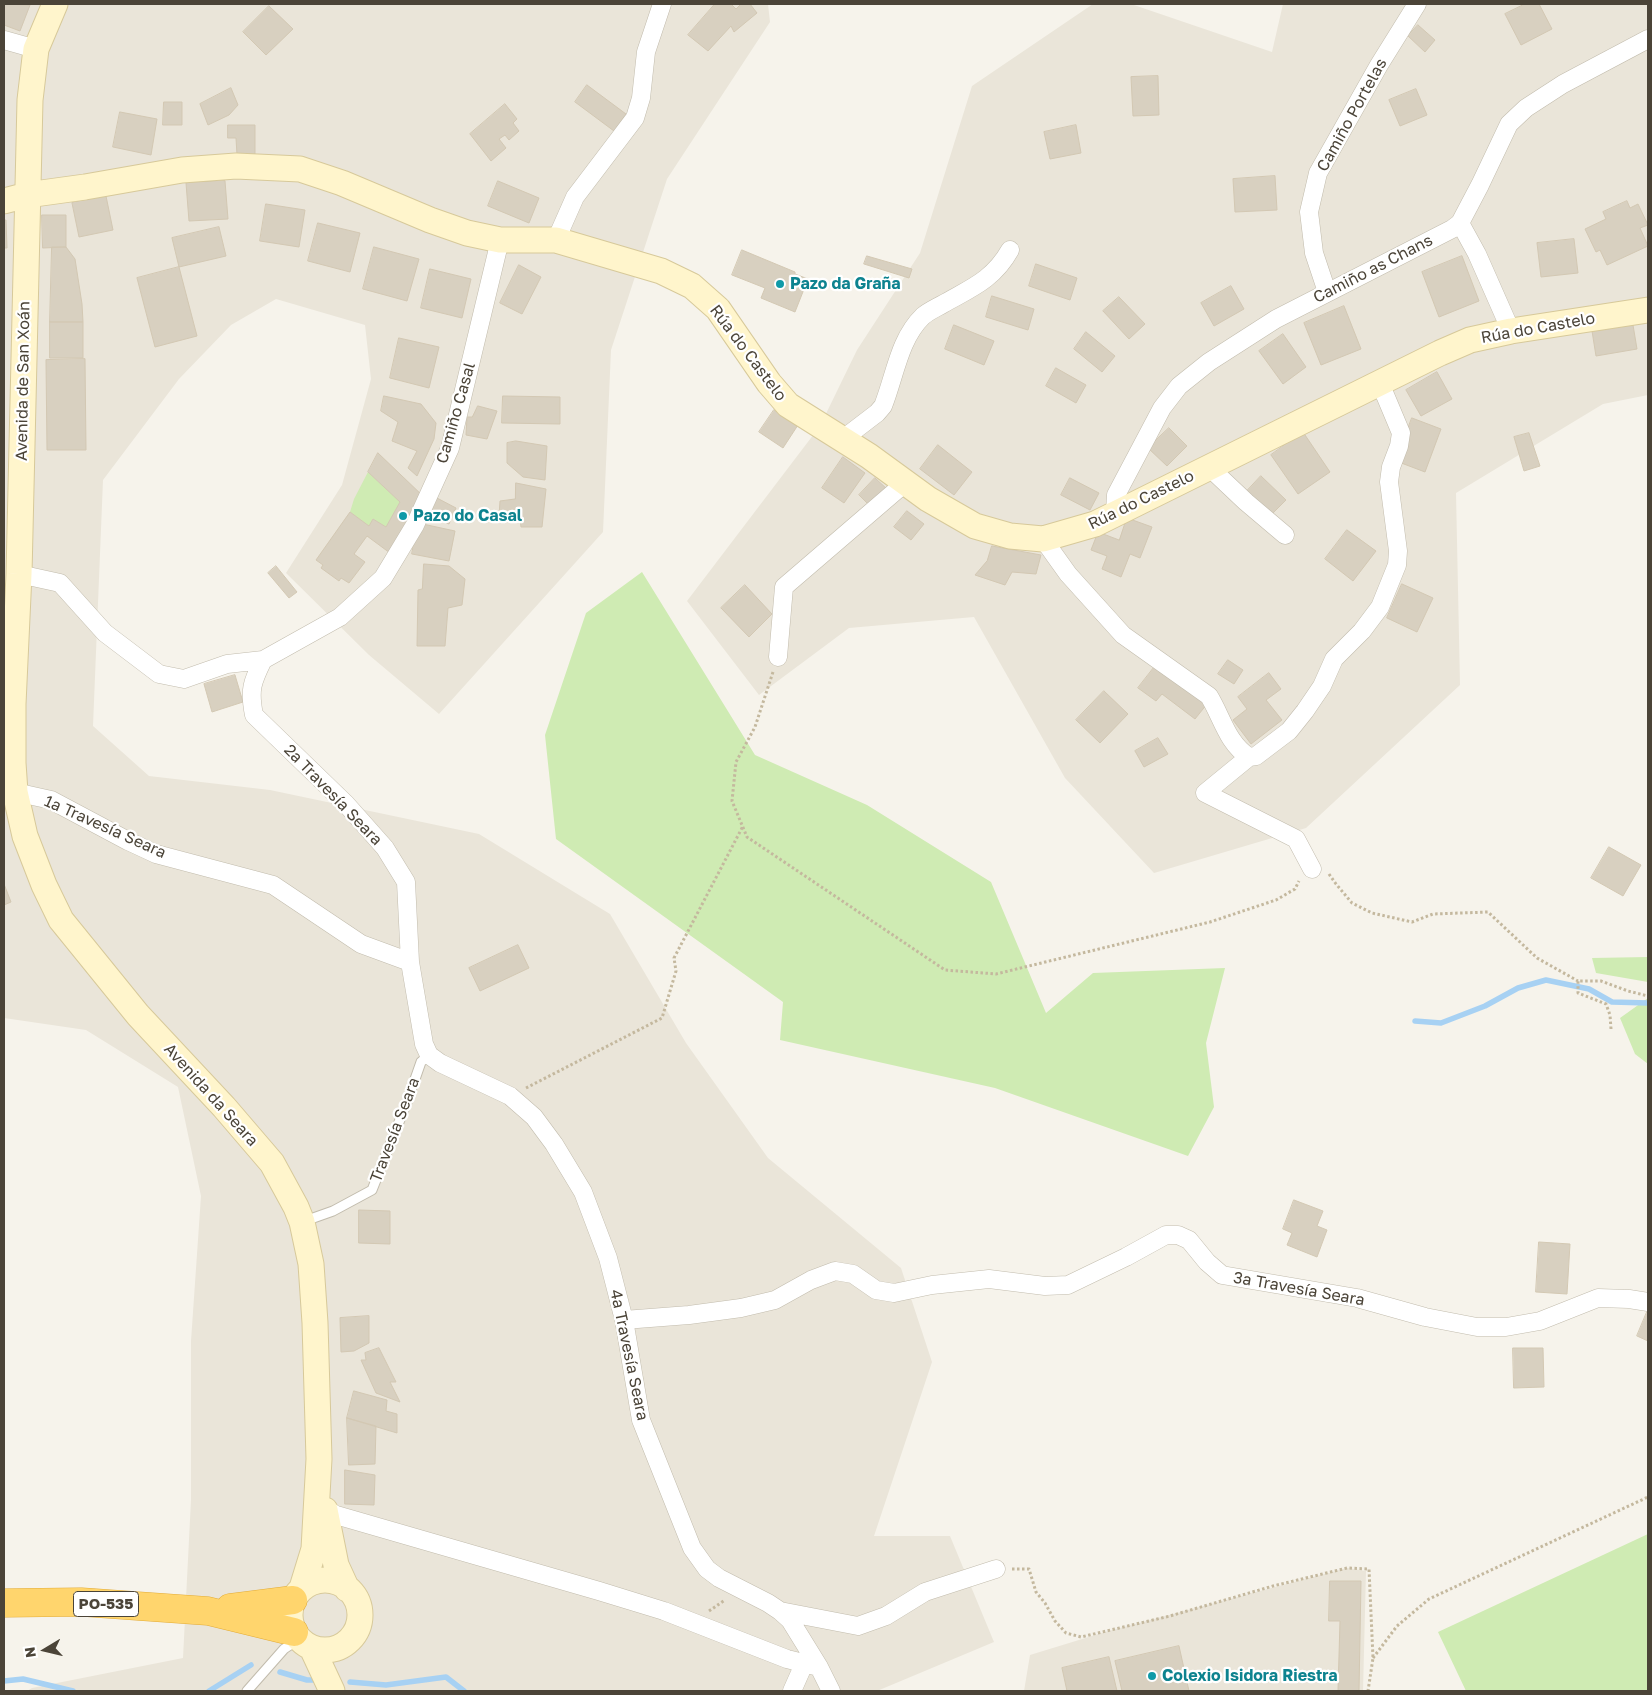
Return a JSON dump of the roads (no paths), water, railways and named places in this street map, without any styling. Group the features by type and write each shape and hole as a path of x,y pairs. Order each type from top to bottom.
{"highway":[{"name":"PO-535","path":"208,1611 298,1594"},
{"name":"PO-535","path":"4,1603 81,1602 208,1611 302,1639"}],"main road":[{"name":"Avenida de San Xoán","path":"8,762 13,704 19,574 15,198 36,49 55,4"},
{"name":"Rúa do Castelo","path":"15,198 182,170 236,166 300,169 342,183 430,220 467,233 500,240 556,240 661,271 692,286 718,309 769,383 788,406 868,456 928,499 975,526 1010,536 1043,539 1095,524 1440,353 1470,340 1511,331 1648,310"},
{"name":"Avenida da Seara","path":"8,762 25,836 44,885 61,920 138,1015 224,1107 272,1163 296,1207 302,1222 311,1264 319,1459 325,1510 336,1565 347,1589"},
{"name":"Avenida da Seara","path":"298,1594 314,1549 319,1459"},
{"path":"302,1639 322,1650 340,1646 353,1635 359,1619 357,1602 347,1589 329,1581 320,1580 310,1583 298,1594 290,1616 302,1639 332,1691"},
{"path":"340,1646 340,1691"}],"street":[{"path":"556,240 575,196 635,118 641,98 646,52 662,4"},
{"name":"Camiño Portelas","path":"1327,292 1314,253 1309,212 1318,173 1379,65 1417,4"},
{"path":"1511,331 1477,254 1460,223 1509,124 1526,108 1563,84 1648,39"},
{"path":"4,40 36,49"},
{"name":"Camiño as Chans","path":"1115,514 1116,495 1162,408 1180,386 1209,362 1259,330 1327,292 1460,223"},
{"name":"Camiño Casal","path":"263,660 340,617 383,578 416,525 450,448 500,240"},
{"path":"842,439 877,413 883,406 903,347 914,326 925,315 986,280 1002,264 1010,250"},
{"path":"1312,869 1296,839 1205,793 1249,757 1256,756 1289,731 1322,686 1334,659 1362,632 1380,607 1397,564 1398,551 1389,482 1391,467 1400,446 1401,433 1380,383"},
{"path":"1209,467 1246,502 1285,534"},
{"path":"778,657 784,587 905,483"},
{"path":"1043,539 1068,574 1123,636 1209,696 1227,734 1243,753 1249,757"},
{"path":"19,574 60,583 105,632 159,674 184,679 227,664 263,660"},
{"name":"2ª Travesía Seara","path":"263,660 255,676 250,697 254,715 346,804 385,848 406,882 410,962 424,1044 428,1055"},
{"name":"1ª Travesía Seara","path":"15,792 51,800 156,854 273,885 361,944 410,962"},
{"name":"4ª Travesía Seara","path":"428,1055 510,1096 534,1118 554,1144 583,1192 608,1258 624,1320 641,1420 692,1548 707,1569 719,1578 780,1611 790,1620 811,1666 831,1691"},
{"name":"3ª Travesía Seara","path":"624,1320 689,1315 741,1308 775,1300 811,1280 835,1271 853,1274 876,1290 894,1293 932,1285 989,1280 1045,1286 1068,1285 1166,1235 1178,1235 1189,1240 1206,1262 1222,1275 1357,1298 1425,1316 1477,1327 1506,1328 1540,1321 1598,1298 1648,1302"},
{"path":"325,1510 336,1515 664,1611 752,1646 811,1666 792,1691"},
{"path":"780,1611 858,1626 886,1616 925,1592 996,1569"}],"lane":[{"name":"Travesía Seara","path":"302,1222 333,1211 372,1190 421,1062 428,1055"},
{"path":"247,1691 284,1650 302,1639"}],"waterway":[{"path":"1415,1021 1441,1023 1485,1006 1518,988 1546,980 1589,989 1612,1002 1648,1003"},
{"path":"209,1691 251,1665"},
{"path":"280,1672 307,1680 319,1680"},
{"path":"350,1682 386,1685 446,1677 464,1691"},
{"path":"4,1681 23,1679 73,1691"}],"place":[{"name":"Pazo da Graña","path":"780,284"},
{"name":"Pazo do Casal","path":"403,516"},
{"name":"Colexio Isidora Riestra","path":"1152,1676"}]}
